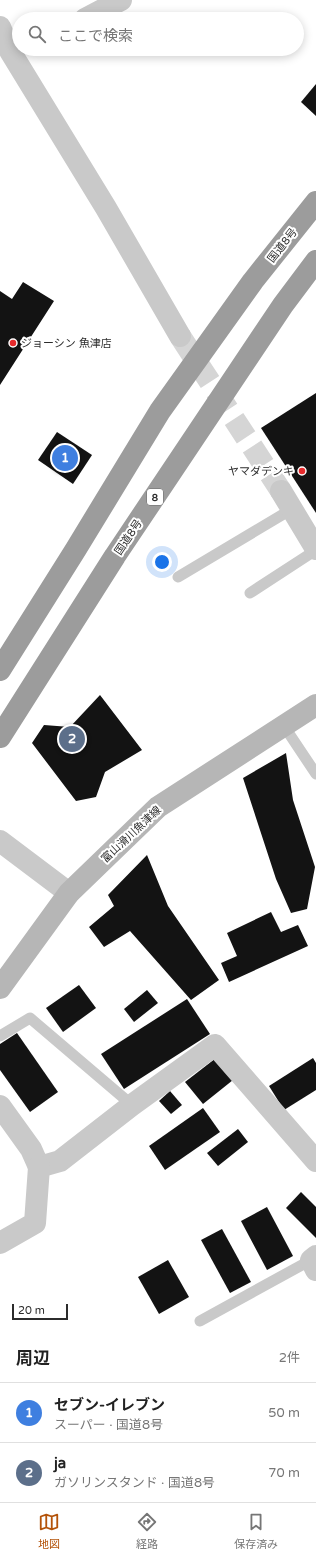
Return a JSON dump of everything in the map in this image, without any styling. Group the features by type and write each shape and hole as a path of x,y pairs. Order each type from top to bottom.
{"highway":[{"name":"国道8号","path":"0,670 160,411 253,281 316,202"},
{"name":"国道8号","path":"0,737 120,549 282,306 316,261"}],"main road":[{"name":"富山滑川魚津線","path":"0,988 69,893 158,808 316,705"}],"street":[{"path":"98,12 121,0"},
{"path":"0,27 10,52"},
{"path":"12,56 106,208 180,336"},
{"path":"281,491 316,549"},
{"path":"0,842 69,893"},
{"path":"39,1167 60,1161 132,1105 214,1045 316,1161"},
{"path":"0,1106 31,1149 39,1167 35,1223 0,1243"}],"lane":[{"path":"178,577 292,509"},
{"path":"250,593 316,549"},
{"path":"284,726 316,774"},
{"path":"0,1036 30,1018 132,1105"},
{"path":"200,1321 314,1262"}],"building":[{"path":"316,84 316,116 301,102"},
{"name":"ジョーシン 魚津店","path":"23,282 54,301 0,385 0,291 12,299"},
{"name":"ヤマダデンキ","path":"316,393 316,513 261,428"},
{"path":"57,432 92,455 73,484 38,460"},
{"path":"100,695 142,750 105,772 96,797 76,801 32,743 44,725 70,727"},
{"path":"286,753 293,800 315,867 307,909 291,913 276,879 243,778"},
{"path":"147,855 168,906 219,980 191,1000 130,931 104,947 89,927 114,906 108,895"},
{"path":"271,912 281,932 298,925 308,946 229,982 221,963 237,956 227,933"},
{"path":"79,985 96,1008 63,1032 46,1008"},
{"path":"147,990 158,1003 134,1022 124,1009"},
{"path":"187,999 210,1034 124,1089 101,1054"},
{"path":"17,1033 58,1092 30,1112 0,1070 0,1044"},
{"path":"216,1058 233,1080 203,1104 185,1082"},
{"path":"313,1058 316,1063 316,1090 284,1110 269,1086"},
{"path":"170,1091 182,1105 171,1114 159,1101"},
{"path":"203,1108 220,1132 165,1170 149,1146"},
{"path":"238,1129 248,1142 218,1166 207,1153"},
{"path":"301,1192 316,1207 316,1238 286,1208"},
{"path":"267,1207 293,1256 267,1270 241,1221"},
{"path":"222,1229 251,1282 230,1293 201,1240"},
{"path":"168,1260 189,1297 159,1314 138,1277"}],"tunnel":[{"path":"180,336 281,491"}],"place":[{"name":"ジョーシン 魚津店","path":"13,343"},
{"name":"セブン-イレブン","path":"65,458"},
{"name":"ヤマダデンキ","path":"302,471"},
{"name":"ja","path":"72,739"}]}
